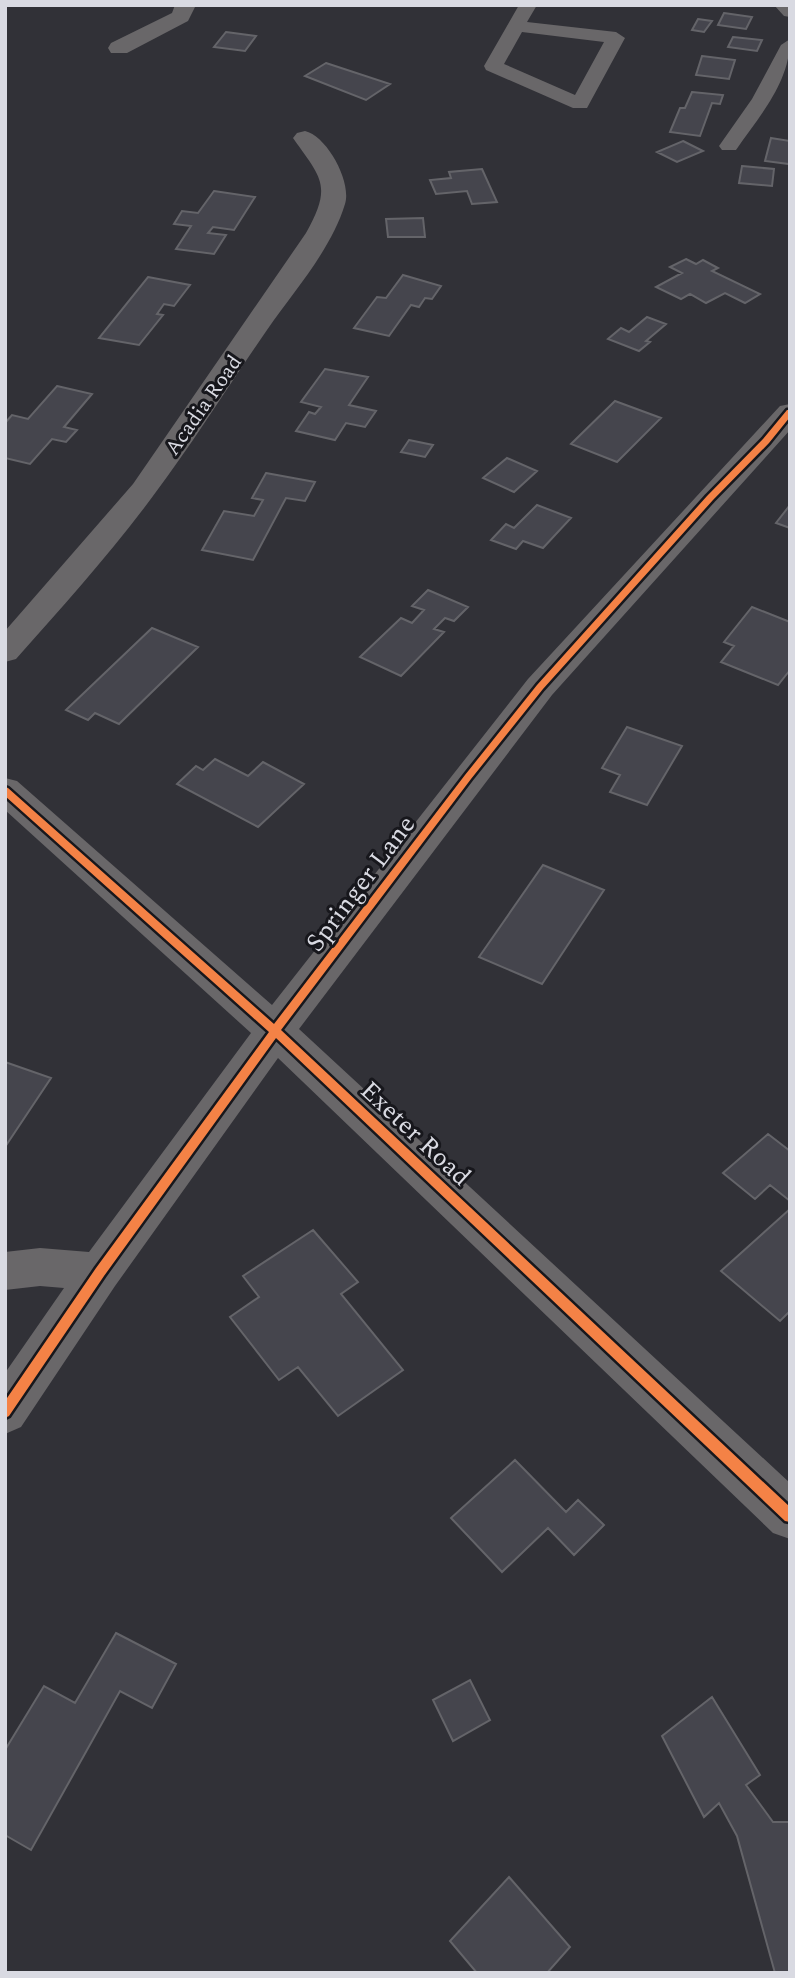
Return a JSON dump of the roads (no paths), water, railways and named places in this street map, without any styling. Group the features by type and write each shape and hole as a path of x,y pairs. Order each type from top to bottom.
{"street":[{"path":"119,48 181,17 186,5"},
{"name":"Acadia Road","path":"5,651 72,577 143,490 308,252 330,212 337,188 330,168 305,138"},
{"name":"Springer Lane","path":"5,1412 100,1272 275,1031 540,687 790,412"},
{"name":"Exeter Road","path":"5,790 275,1031 788,1510"},
{"path":"5,1272 40,1267 100,1272"}],"lane":[{"path":"516,26 616,38 580,104 492,66 528,5"},
{"path":"783,5 790,12"},
{"path":"729,146 762,99 790,45"}]}
